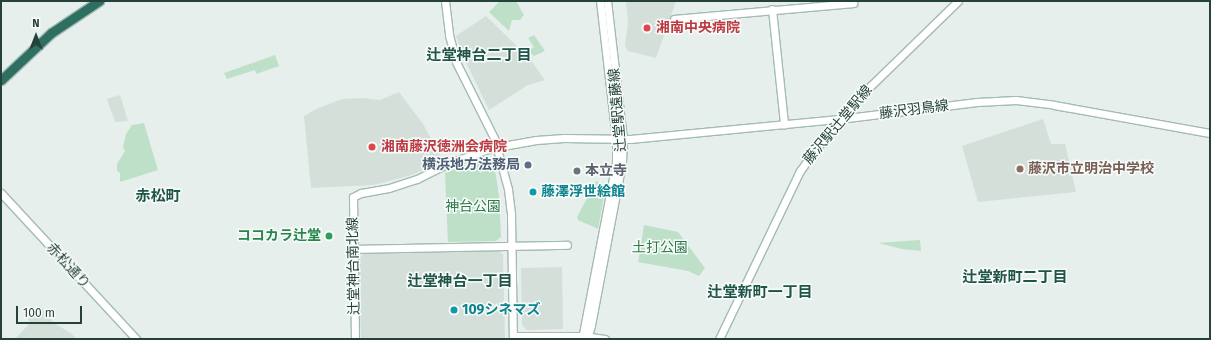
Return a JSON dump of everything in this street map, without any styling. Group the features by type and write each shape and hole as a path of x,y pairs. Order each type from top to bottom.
{"highway":[{"path":"1,80 51,33 99,1"}],"street":[{"path":"445,1 449,35 456,62 488,124 498,147 508,189 513,338 585,337 605,339"},
{"name":"辻堂駅遠藤線","path":"600,1 620,139"},
{"name":"辻堂駅遠藤線","path":"585,337 621,170 620,139 607,1"},
{"name":"藤沢駅辻堂駅線","path":"719,339 800,171 839,119 903,52 958,1"},
{"path":"674,19 772,9 853,3"},
{"path":"772,9 784,124"},
{"name":"藤沢羽鳥線","path":"355,195 389,188 417,179 448,164 498,147 529,141 564,138 620,139 839,119 977,102 1016,100 1054,105 1210,133"},
{"name":"赤松通り","path":"1,193 136,339"},
{"name":"辻堂神台南北線","path":"355,195 352,200 355,339"},
{"path":"353,249 567,245"}],"shaded area":[{"name":"湘南中央病院","path":"626,1 676,1 656,58 628,51 625,46 628,23"},
{"path":"486,16 530,59 545,80 528,85 489,110 464,58 456,36"},
{"name":"湘南藤沢徳洲会病院","path":"399,92 423,124 443,160 412,175 374,185 311,188 304,116 316,109 342,99 363,98 380,100"},
{"path":"120,95 128,121 115,122 107,99"},
{"name":"藤沢市立明治中学校","path":"1043,119 1051,144 1065,144 1076,192 978,202 962,146"},
{"path":"500,251 503,255 505,339 361,339 359,258 363,254"},
{"path":"562,267 563,329 527,330 522,325 521,268"},
{"path":"40,306 54,323 72,334 76,339 15,339 30,323 26,315"}],"green space":[{"path":"500,1 516,1 524,15 520,20 512,20 509,31 489,12"},
{"path":"534,35 545,51 534,56 528,51 534,47 528,38"},
{"path":"275,55 279,66 256,74 255,70 227,79 224,73"},
{"path":"144,123 158,170 120,182 120,173 117,171 117,164 125,151 123,147 126,134 132,125"},
{"name":"神台公園","path":"481,159 490,159 495,170 499,196 501,237 496,241 448,242 445,173"},
{"path":"596,181 606,185 598,229 578,220 577,217"},
{"name":"土打公園","path":"644,225 678,232 705,268 699,276 688,271 638,262"},
{"path":"920,240 921,251 902,249 878,243"}],"place":[{"name":"湘南中央病院","path":"647,28"},
{"name":"湘南藤沢徳洲会病院","path":"372,147"},
{"name":"横浜地方法務局","path":"528,165"},
{"name":"藤沢市立明治中学校","path":"1020,169"},
{"name":"本立寺","path":"577,171"},
{"name":"藤澤浮世絵館","path":"533,192"},
{"name":"ココカラ辻堂","path":"329,236"},
{"name":"109シネマズ","path":"454,310"}],"district":[{"name":"辻堂神台二丁目","path":"479,56"},
{"name":"赤松町","path":"158,197"},
{"name":"辻堂新町二丁目","path":"1015,278"},
{"name":"辻堂神台一丁目","path":"460,282"},
{"name":"辻堂新町一丁目","path":"760,293"}]}
